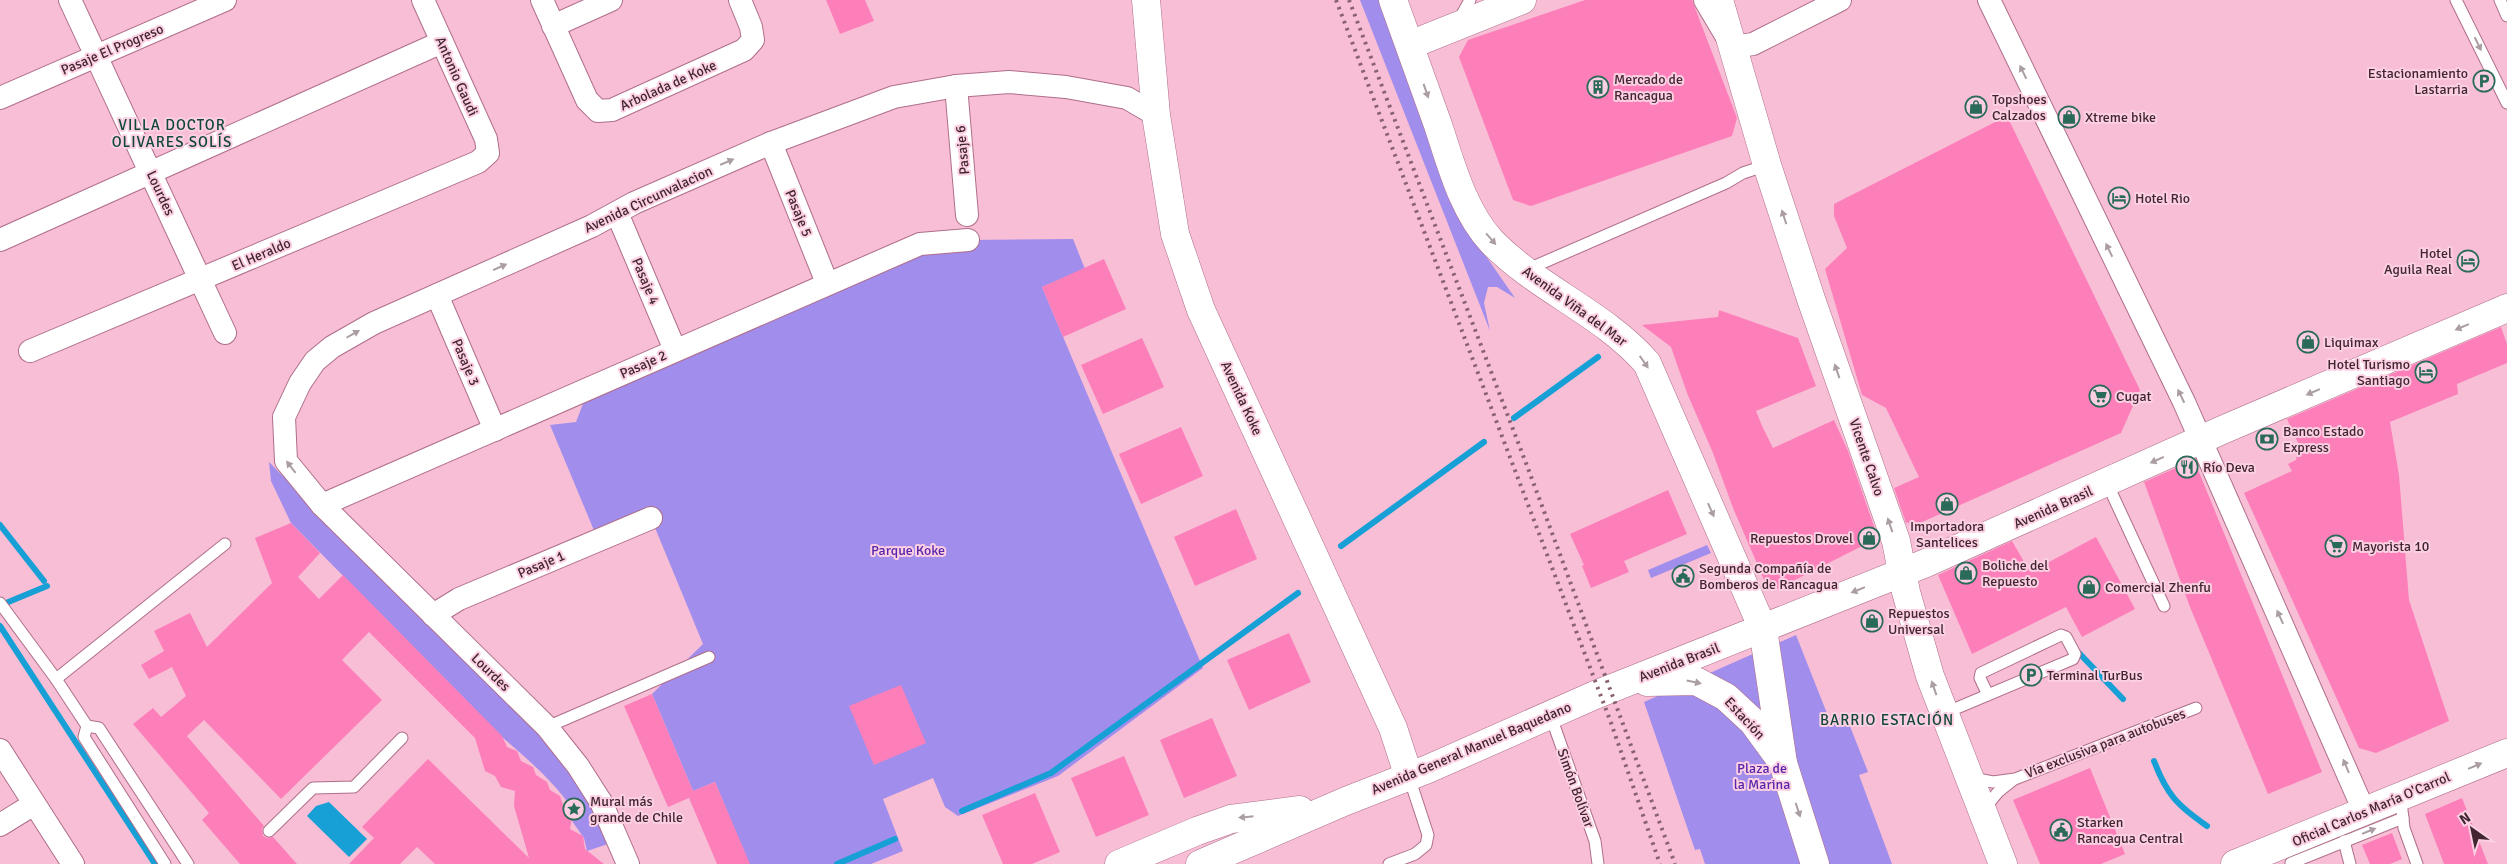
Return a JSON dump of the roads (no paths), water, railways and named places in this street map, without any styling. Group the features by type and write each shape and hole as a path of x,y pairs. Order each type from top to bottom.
{"main road":[{"name":"Avenida Koke","path":"1146,0 1156,115 1175,234 1201,310 1393,728 1409,777"},
{"name":"Avenida Viña del Mar","path":"1393,0 1457,182 1474,217 1491,240 1524,270 1622,338 1647,364 1736,576 1763,629 1783,763"},
{"path":"1410,46 1456,25 1522,0"},
{"name":"Vicente Calvo","path":"1720,0 1767,165 1811,299 1896,541 1906,592 1943,714 2003,864"},
{"name":"Avenida Brasil","path":"1595,695 1903,572 2201,440 2507,308"},
{"name":"Estación","path":"1595,695 1647,682 1696,681 1726,697 1753,722 1783,763 1815,864"},
{"name":"Avenida General Manuel Baquedano","path":"1200,864 1346,801 1409,777 1595,695"},
{"name":"Oficial Carlos María O'Carrol","path":"2235,864 2289,857 2364,811 2402,807 2507,753"},
{"name":"Avenida General Manuel Baquedano","path":"1119,864 1197,831 1231,819 1272,815 1346,801"},
{"name":"Avenida General Manuel Baquedano","path":"1150,864 1175,852 1188,843 1197,831"}],"street":[{"name":"Lourdes","path":"70,0 225,333"},
{"name":"Pasaje El Progreso","path":"0,98 224,0"},
{"name":"Antonio Gaudi","path":"423,0 486,139 488,153"},
{"name":"Arbolada de Koke","path":"542,0 587,100 598,111 612,110 744,50 753,40 752,27 740,0"},
{"path":"553,26 611,0"},
{"name":"Vicente Calvo","path":"1705,0 1733,47"},
{"path":"1733,47 1754,44 1840,0"},
{"path":"1989,0 2201,440 2364,811"},
{"path":"0,240 442,42"},
{"name":"Avenida Circunvalacion","path":"322,505 286,461 284,417 300,383 316,361 332,347 374,323 616,213 634,203 771,143 894,97 956,86 1009,82 1066,87 1127,98 1156,115"},
{"name":"Pasaje 6","path":"956,86 967,215"},
{"name":"Pasaje 5","path":"771,143 827,284"},
{"name":"El Heraldo","path":"30,351 478,162 488,153"},
{"name":"Pasaje 4","path":"616,213 675,350"},
{"name":"Pasaje 2","path":"322,505 920,244 968,240"},
{"name":"Pasaje 3","path":"437,295 496,430"},
{"name":"Lourdes","path":"322,505 547,727 578,766 601,802 628,864"},
{"name":"Pasaje 1","path":"433,615 459,599 651,518"},
{"path":"0,750 73,864"},
{"path":"0,825 34,804"}],"lane":[{"path":"1456,25 1470,0"},
{"path":"2456,0 2507,104"},
{"path":"2500,0 2507,16"},
{"path":"1524,270 1726,183 1743,173 1767,165"},
{"path":"2106,483 2164,606"},
{"path":"56,679 225,544"},
{"path":"1,604 56,679 86,726 84,737 165,864"},
{"path":"1943,714 1988,695 2073,659 2075,654 2066,637 2061,635 1981,673 1980,678 1988,695"},
{"path":"547,727 709,657"},
{"name":"Vía exclusiva para autobuses","path":"1968,777 1993,782 2015,779 2196,708"},
{"name":"Simón Bolívar","path":"1550,714 1596,841 1598,864"},
{"path":"86,726 98,728 188,864"},
{"path":"269,832 313,788 354,786 402,738"},
{"path":"1389,864 1415,854 1426,845 1428,835 1409,777"},
{"name":"Vía exclusiva para autobuses","path":"1982,811 1998,792 2015,779"},
{"path":"2289,857 2344,841 2402,807 2404,828 2417,864"},
{"path":"2344,841 2350,864"}],"water":[{"path":"329,802 367,839 349,857 307,816 316,806"}],"waterway":[{"path":"1514,418 1598,357"},
{"path":"1341,546 1484,442"},
{"path":"0,525 44,581"},
{"path":"1,605 47,586"},
{"path":"962,811 1051,773 1298,593"},
{"path":"0,626 155,864"},
{"path":"2079,653 2123,699"},
{"path":"2154,761 2164,783 2174,798 2188,812 2207,826"},
{"path":"837,864 895,839"}],"railway":[{"path":"1336,0 1610,720 1660,864"},
{"path":"1349,0 1529,471 1675,864"}],"place":[{"name":"Estacionamiento Lastarria","path":"2484,81"},
{"name":"Mercado de Rancagua","path":"1598,87"},
{"name":"Topshoes Calzados","path":"1976,107"},
{"name":"Xtreme bike","path":"2069,117"},
{"name":"Hotel Rio","path":"2119,198"},
{"name":"Hotel Aguila Real","path":"2468,261"},
{"name":"Liquimax","path":"2308,342"},
{"name":"Hotel Turismo Santiago","path":"2426,372"},
{"name":"Cugat","path":"2100,396"},
{"name":"Banco Estado Express","path":"2267,439"},
{"name":"Río Deva","path":"2187,467"},
{"name":"Importadora Santelices","path":"1947,504"},
{"name":"Repuestos Drovel","path":"1869,538"},
{"name":"Mayorista 10","path":"2336,546"},
{"name":"Boliche del Repuesto","path":"1966,573"},
{"name":"Segunda Compañía de Bomberos de Rancagua","path":"1683,576"},
{"name":"Comercial Zhenfu","path":"2089,587"},
{"name":"Repuestos Universal","path":"1872,621"},
{"name":"Terminal TurBus","path":"2031,675"},
{"name":"Mural más grande de Chile","path":"574,809"},
{"name":"Starken Rancagua Central","path":"2061,830"}],"district":[{"name":"VILLA DOCTOR OLIVARES SOLÍS","path":"172,134"},
{"name":"BARRIO ESTACIÓN","path":"1887,720"}],"park label":[{"name":"Parque Koke","path":"908,550"},
{"name":"Plaza de la Marina","path":"1762,776"}]}
